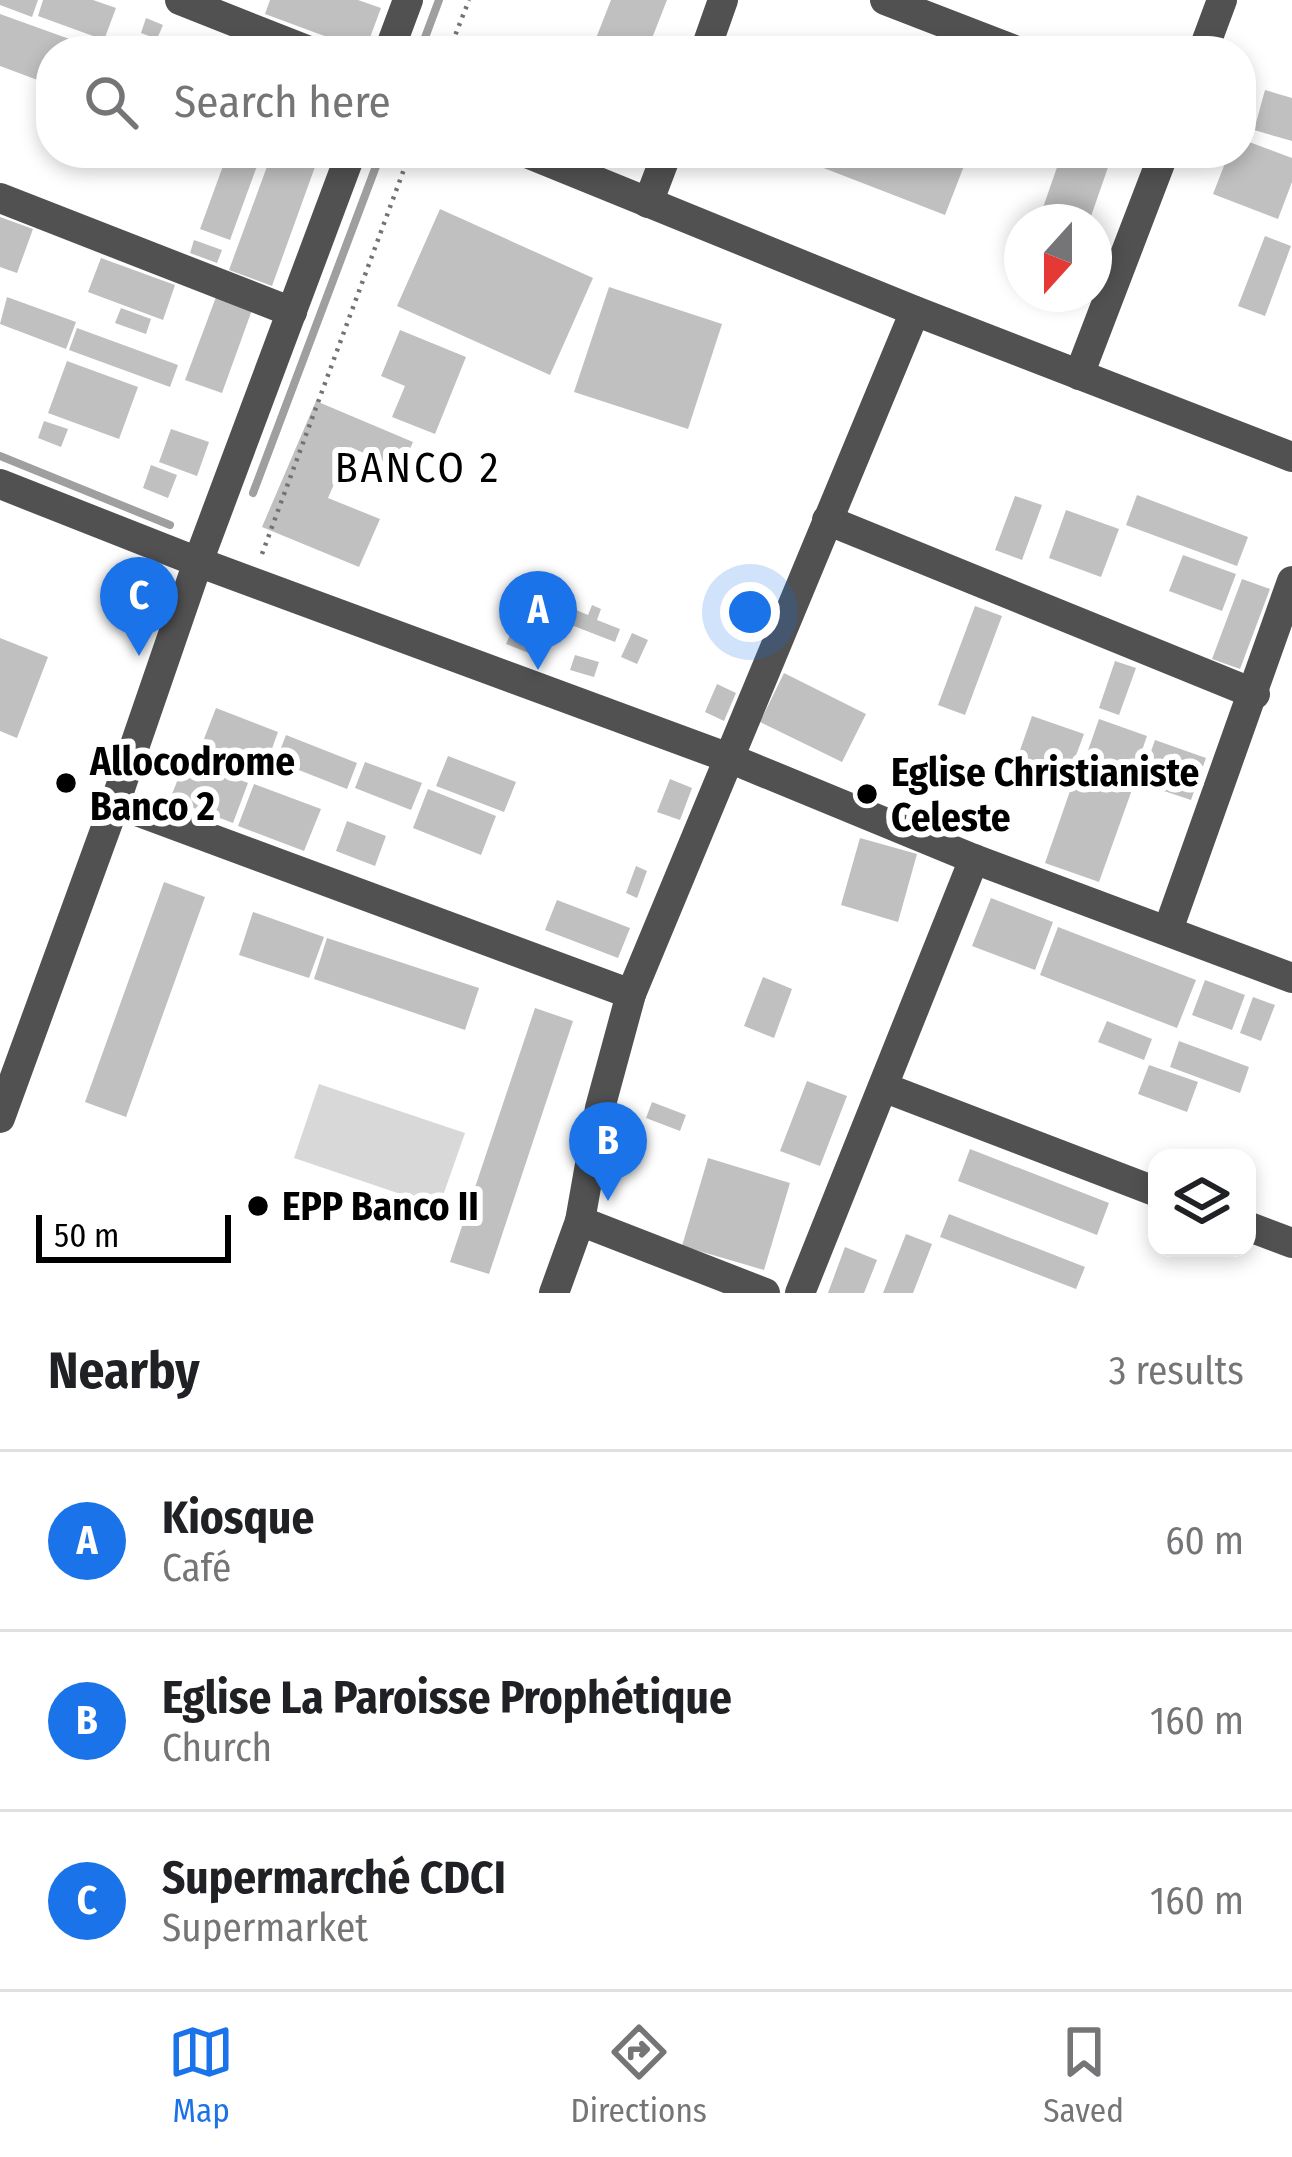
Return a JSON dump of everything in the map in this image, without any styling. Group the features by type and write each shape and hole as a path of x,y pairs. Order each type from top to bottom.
{"street":[{"path":"180,0 271,36"},
{"path":"395,36 408,0"},
{"path":"711,36 724,0"},
{"path":"885,0 978,36"},
{"path":"1208,36 1222,0"},
{"path":"0,1118 11,1053 115,803 198,562 345,168"},
{"path":"563,168 1292,457"},
{"path":"648,203 661,168"},
{"path":"1079,375 1158,168"},
{"path":"0,198 292,312"},
{"path":"554,1293 580,1221 600,1108 631,994 915,311"},
{"path":"0,484 729,758 974,860 1292,978"},
{"path":"827,520 1255,694"},
{"path":"1168,930 1292,581"},
{"path":"115,803 631,994"},
{"path":"800,1293 974,860"},
{"path":"883,1087 1148,1189"},
{"path":"580,1221 765,1293"},
{"path":"1256,1230 1292,1244"}],"path":[{"path":"455,36 469,0"},
{"path":"252,582 404,168"}],"shaded area":[{"path":"319,1084 465,1133 439,1207 294,1158"}],"building":[{"path":"0,0 38,0 32,17 0,5"},
{"path":"43,0 93,0 116,8 106,36 38,16"},
{"path":"270,0 358,0 381,8 371,36 324,36 265,14"},
{"path":"611,0 667,0 653,36 597,36"},
{"path":"0,14 61,36 36,36 36,79 0,66"},
{"path":"146,18 163,25 158,36 141,33"},
{"path":"1265,90 1292,98 1292,141 1256,131"},
{"path":"1256,145 1292,158 1292,182 1278,219 1213,194 1223,168 1256,168"},
{"path":"222,168 256,168 230,240 200,229"},
{"path":"266,168 315,168 272,286 229,270"},
{"path":"824,168 963,168 945,215"},
{"path":"1057,168 1108,168 1095,204 1044,204"},
{"path":"440,209 593,278 550,375 397,306"},
{"path":"0,217 33,229 17,273 0,267"},
{"path":"1265,236 1291,246 1265,316 1238,306"},
{"path":"194,240 222,250 217,263 190,253"},
{"path":"101,258 175,285 163,320 88,292"},
{"path":"609,287 722,324 688,429 574,392"},
{"path":"7,297 76,322 66,349 0,324"},
{"path":"216,297 252,310 222,393 185,380"},
{"path":"121,308 151,319 146,334 115,323"},
{"path":"77,328 178,365 170,387 69,350"},
{"path":"400,330 466,357 435,434 392,417 405,386 381,376"},
{"path":"67,361 138,387 119,439 48,413"},
{"path":"316,401 413,442 401,469 350,447 328,498 380,519 359,567 262,527"},
{"path":"44,421 68,429 61,447 38,438"},
{"path":"171,429 209,442 197,476 159,462"},
{"path":"151,465 177,475 168,498 143,488"},
{"path":"1137,495 1248,537 1237,566 1126,525"},
{"path":"1015,496 1042,505 1022,560 995,550"},
{"path":"1066,510 1119,529 1101,577 1049,558"},
{"path":"1183,555 1236,574 1222,611 1169,591"},
{"path":"1242,579 1270,589 1240,669 1212,659"},
{"path":"592,605 601,609 597,620 620,629 615,642 566,623 576,610 588,615"},
{"path":"975,606 1002,616 965,715 938,705"},
{"path":"515,624 542,636 534,655 506,644"},
{"path":"632,633 648,640 637,664 621,657"},
{"path":"0,638 48,657 17,738 0,731"},
{"path":"575,655 599,662 594,677 570,670"},
{"path":"1115,661 1136,668 1119,715 1099,708"},
{"path":"784,673 866,714 842,762 760,722"},
{"path":"717,684 736,693 724,721 705,712"},
{"path":"216,708 278,732 265,768 202,744"},
{"path":"1032,716 1084,734 1069,774 1018,756"},
{"path":"1099,719 1147,736 1132,779 1084,762"},
{"path":"286,735 357,763 347,789 276,761"},
{"path":"1155,740 1206,758 1191,800 1140,783"},
{"path":"448,756 516,782 504,812 436,786"},
{"path":"186,759 248,783 233,823 170,799"},
{"path":"365,762 422,783 411,810 355,788"},
{"path":"1078,768 1133,787 1099,882 1045,863"},
{"path":"670,779 692,788 680,820 657,812"},
{"path":"254,784 321,809 304,851 238,826"},
{"path":"428,789 496,816 481,855 413,828"},
{"path":"347,821 386,836 375,866 336,851"},
{"path":"860,838 917,854 898,922 841,905"},
{"path":"636,866 647,871 637,898 626,893"},
{"path":"164,882 205,897 126,1117 85,1102"},
{"path":"991,898 1053,922 1035,970 972,946"},
{"path":"557,900 630,928 618,958 545,930"},
{"path":"253,912 324,937 309,978 239,955"},
{"path":"1058,927 1196,980 1177,1028 1040,975"},
{"path":"327,938 479,988 465,1030 314,979"},
{"path":"763,977 792,989 774,1038 744,1026"},
{"path":"1205,980 1245,995 1232,1030 1192,1015"},
{"path":"1253,997 1275,1005 1261,1041 1240,1033"},
{"path":"535,1008 573,1021 489,1274 450,1262"},
{"path":"1107,1021 1152,1039 1144,1060 1098,1042"},
{"path":"1179,1041 1249,1067 1240,1093 1170,1067"},
{"path":"1149,1065 1198,1082 1187,1112 1138,1094"},
{"path":"807,1081 847,1096 820,1166 780,1151"},
{"path":"652,1102 686,1115 680,1131 646,1118"},
{"path":"970,1149 1109,1203 1097,1235 958,1181"},
{"path":"708,1158 790,1183 764,1270 682,1246"},
{"path":"949,1214 1085,1267 1076,1289 940,1237"},
{"path":"906,1234 932,1244 913,1293 883,1293"},
{"path":"845,1247 877,1260 864,1293 828,1293"}],"waterway":[{"path":"426,36 439,0"},
{"path":"253,493 375,168"},
{"path":"0,456 170,525"}],"place":[{"name":"Supermarché CDCI","path":"139,656"},
{"name":"Kiosque","path":"538,670"},
{"name":"Allocodrome Banco 2","path":"66,783"},
{"name":"Eglise Christianiste Celeste","path":"867,794"},
{"name":"Eglise La Paroisse Prophétique","path":"608,1201"},
{"name":"EPP Banco II","path":"258,1206"}],"district":[{"name":"BANCO 2","path":"418,467"}]}
